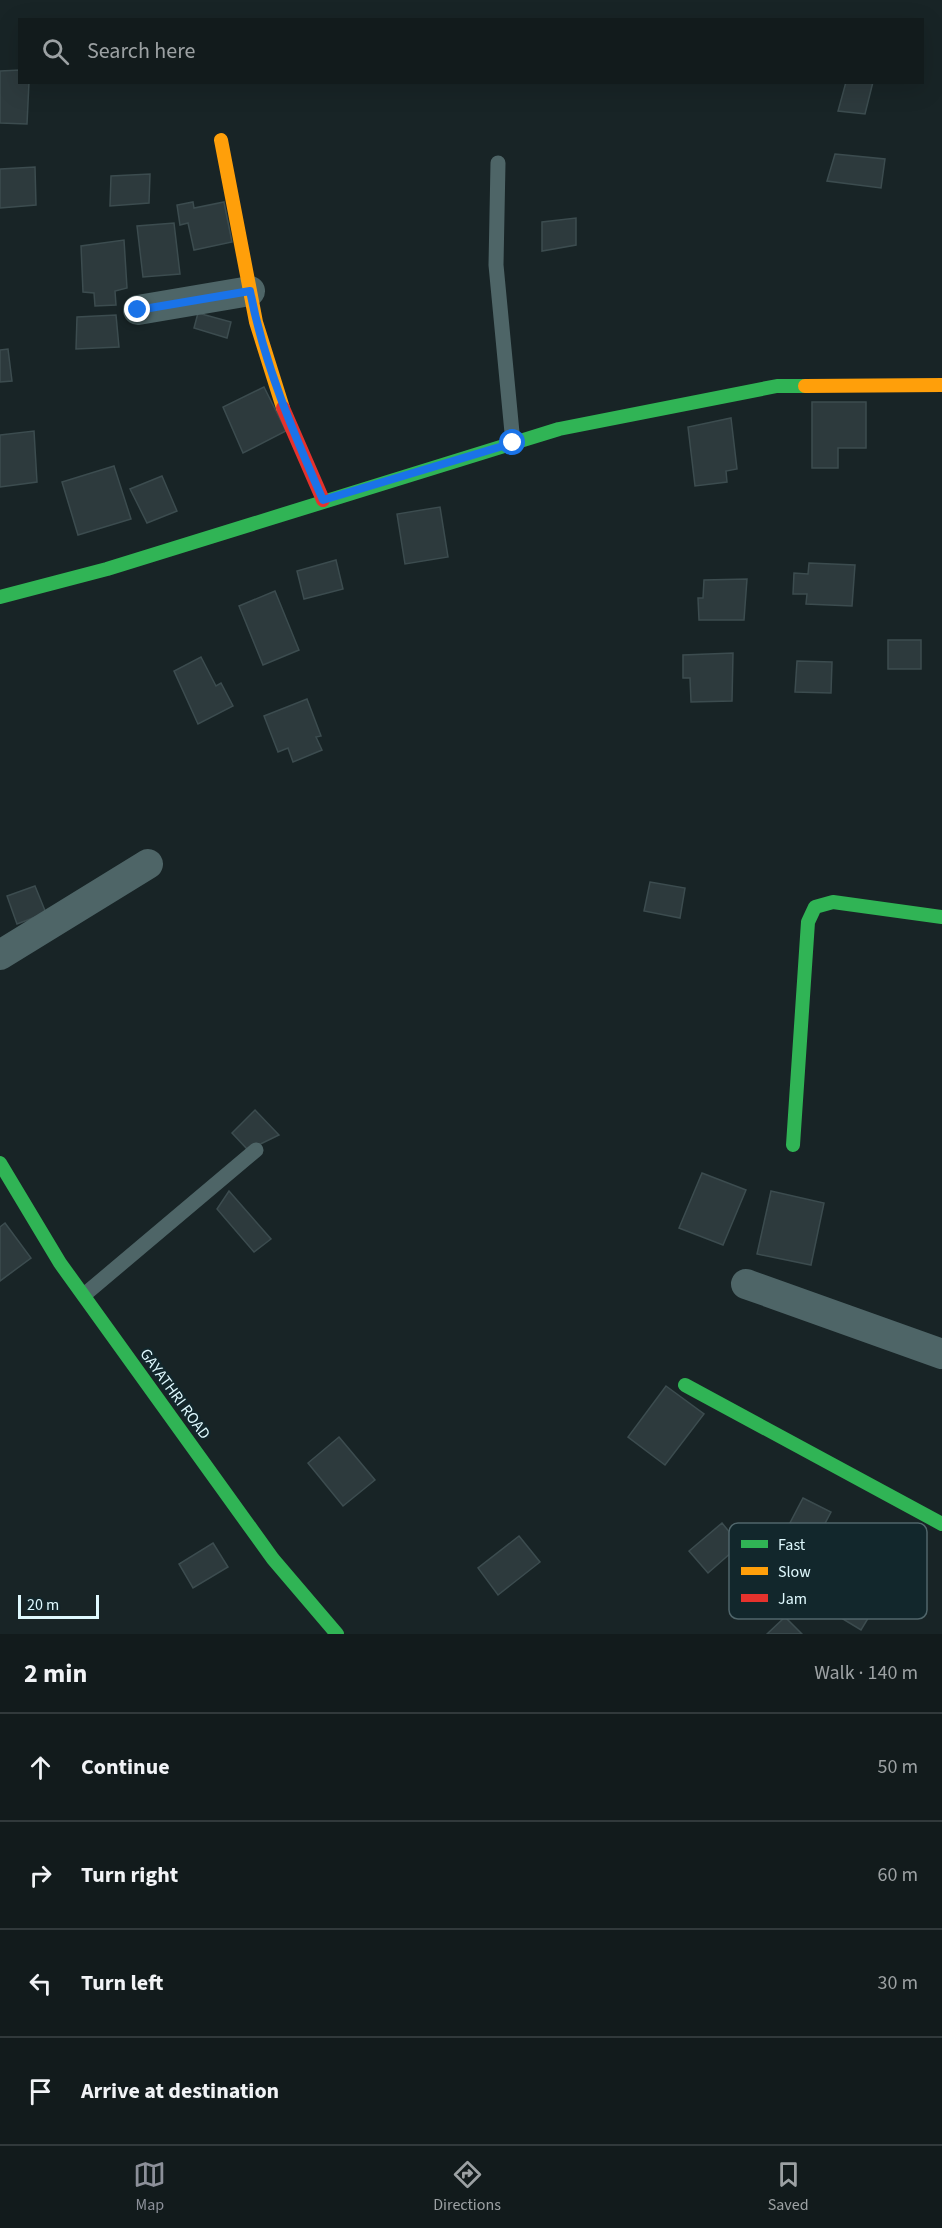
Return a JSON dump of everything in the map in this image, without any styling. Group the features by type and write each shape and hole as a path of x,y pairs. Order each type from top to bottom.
{"street":[{"path":"220,140 256,322 284,412 323,500"},
{"path":"138,310 250,291"},
{"path":"0,597 107,569 323,500 559,429 777,386 942,386"},
{"path":"0,955 148,864"},
{"path":"793,1145 808,922 815,907 833,902 942,917"},
{"name":"GAYATHRI ROAD","path":"0,1163 60,1263 273,1559 337,1634"},
{"path":"746,1284 942,1354"},
{"path":"685,1385 942,1524"}],"lane":[{"path":"498,163 496,265 513,443"},
{"path":"84,1295 256,1150"}],"building":[{"path":"18,70 18,84 29,84 27,124 0,123 0,71"},
{"path":"845,84 872,84 865,114 838,111"},
{"path":"835,154 885,159 881,188 827,181"},
{"path":"35,167 36,205 0,208 0,169"},
{"path":"150,174 149,203 110,206 111,176"},
{"path":"193,202 194,208 224,202 232,242 194,250 188,223 180,225 177,205"},
{"path":"576,218 576,245 542,251 542,222"},
{"path":"174,223 180,274 143,277 137,226"},
{"path":"124,240 127,288 115,291 116,305 95,306 94,293 83,292 81,246"},
{"path":"198,313 231,322 227,338 194,328"},
{"path":"116,315 119,347 76,349 77,317"},
{"path":"8,349 12,381 0,382 0,350"},
{"path":"264,387 286,431 243,453 223,407"},
{"path":"812,402 866,402 866,448 838,448 838,468 812,468"},
{"path":"731,418 737,469 726,471 727,482 695,486 688,427"},
{"path":"34,431 37,482 0,487 0,435"},
{"path":"114,466 131,519 78,535 62,482"},
{"path":"162,476 177,511 147,523 130,489"},
{"path":"440,507 448,557 405,564 397,514"},
{"path":"336,560 343,589 304,599 297,571"},
{"path":"809,563 855,565 852,606 806,604 807,594 793,594 794,573 808,574"},
{"path":"747,579 744,620 699,620 698,598 703,598 704,580"},
{"path":"275,591 299,650 263,665 239,606"},
{"path":"888,640 921,640 921,669 888,669"},
{"path":"733,653 732,701 691,702 690,678 683,678 683,655"},
{"path":"201,657 216,686 221,683 233,706 198,724 174,671"},
{"path":"797,661 832,662 831,693 795,692"},
{"path":"307,699 321,736 316,737 322,750 293,762 288,748 278,752 264,716"},
{"path":"650,882 685,888 680,918 644,911"},
{"path":"35,886 46,913 17,924 7,896"},
{"path":"255,1110 279,1135 248,1150 232,1133"},
{"path":"702,1173 746,1190 723,1245 679,1228"},
{"path":"229,1191 271,1239 254,1252 217,1209"},
{"path":"771,1191 824,1203 811,1265 757,1254"},
{"path":"5,1223 31,1258 0,1281 0,1227"},
{"path":"666,1386 704,1414 665,1465 628,1437"},
{"path":"339,1437 375,1480 343,1506 308,1463"},
{"path":"803,1498 831,1512 825,1523 790,1523"},
{"path":"722,1523 729,1532 729,1555 708,1573 689,1551"},
{"path":"519,1536 540,1562 498,1595 478,1568"},
{"path":"213,1543 228,1567 193,1588 179,1564"},
{"path":"783,1619 787,1619 802,1634 767,1634"},
{"path":"843,1619 868,1619 861,1630"}],"traffic: fast":[{"path":"0,597 107,569 559,429 777,386 805,386"},
{"path":"793,1145 808,922 815,907 833,902 942,917"},
{"path":"0,1163 60,1263 273,1559 337,1634"},
{"path":"685,1385 942,1524"}],"traffic: slow":[{"path":"221,140 256,322 283,408"},
{"path":"805,386 942,385"}],"traffic: jam":[{"path":"283,408 323,500"}],"route":[{"path":"138,310 250,291 256,322 284,412 323,500 513,443"}]}
